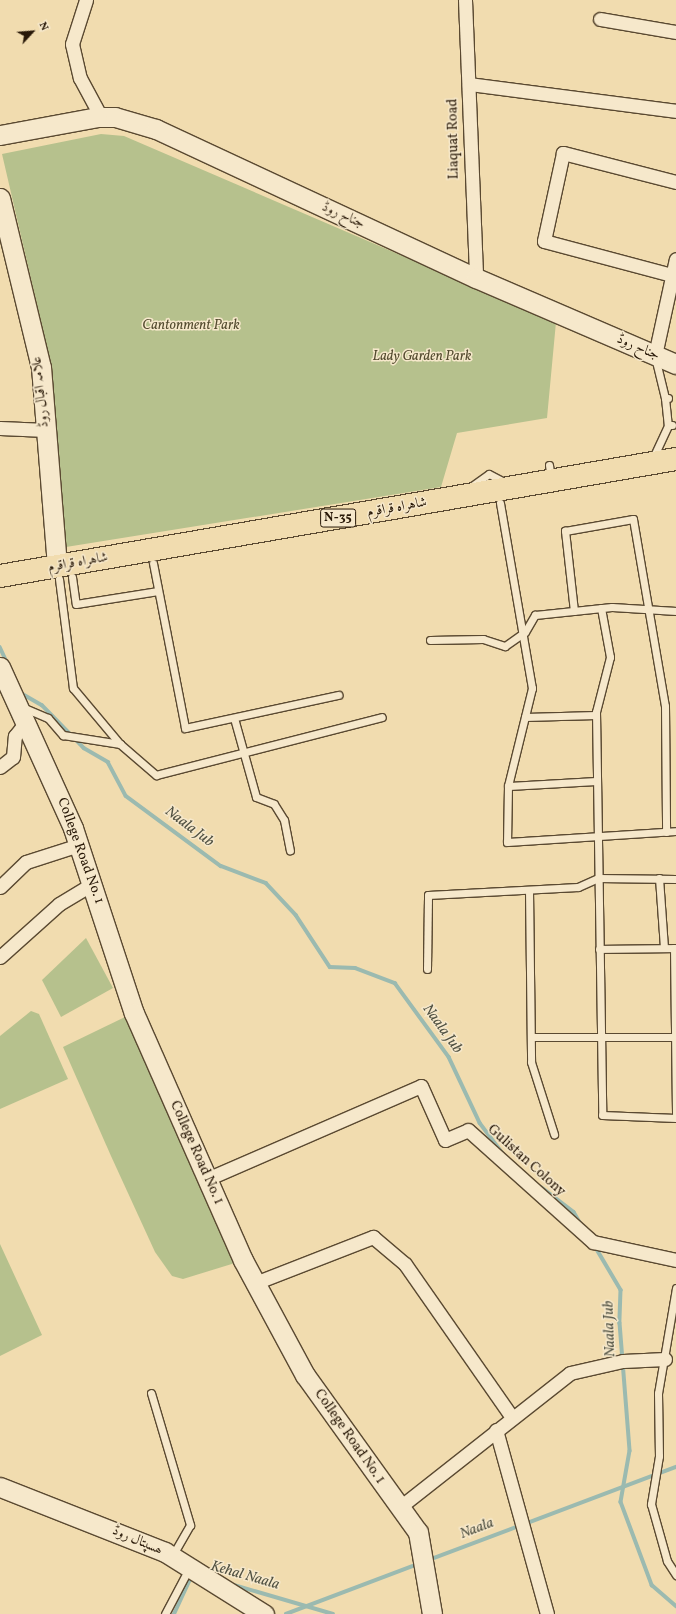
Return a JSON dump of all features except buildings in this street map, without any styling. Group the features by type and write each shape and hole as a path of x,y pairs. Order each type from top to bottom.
{"highway":[{"name":"شاہراہ قراقرم","path":"0,590 63,574 515,487 550,473 650,464 676,459"},
{"name":"شاہراہ قراقرم","path":"0,576 63,574 153,564 676,472"}],"main road":[{"name":"جناح روڈ","path":"0,135 101,117 156,129 476,278 676,364"},
{"name":"علامہ اقبال روڈ","path":"0,198 41,366 46,430 63,574"},
{"name":"College Road No. 1","path":"0,667 79,845 134,1013 254,1283 305,1375 418,1532 432,1614"},
{"name":"ھسپتال روڈ","path":"0,1487 128,1543 172,1556 190,1573 215,1584 264,1614"}],"street":[{"path":"86,0 72,44 80,78 101,117"},
{"name":"Liaquat Road","path":"465,0 476,278"},
{"path":"600,19 676,32"},
{"path":"469,84 676,111"},
{"path":"674,275 544,241 563,153 676,182"},
{"path":"655,355 674,275 676,259"},
{"path":"0,428 46,430"},
{"path":"0,767 13,757 15,736 25,723"},
{"path":"0,887 26,862 79,845"},
{"path":"0,957 59,904 92,884"},
{"name":"Gulistan Colony","path":"207,1179 421,1086 445,1140 468,1130 593,1242 676,1260"},
{"path":"254,1283 373,1237 405,1264 511,1416"},
{"path":"400,1507 496,1430 511,1416 570,1373 623,1362 665,1359"},
{"path":"496,1430 547,1614"}],"lane":[{"path":"650,464 670,425 667,398 655,355"},
{"path":"500,504 525,632 532,688 508,786 507,842 676,831"},
{"path":"574,611 565,531 633,519 651,609 665,706 666,832"},
{"path":"153,564 185,728 338,695"},
{"path":"63,574 76,604 158,591"},
{"path":"63,574 73,688 120,744 156,776 382,717"},
{"path":"430,640 483,639 505,646 525,632 535,616 601,608 676,610"},
{"path":"599,949 675,948 676,1117 602,1115 600,1036 596,715 610,657 601,608"},
{"path":"17,704 48,718 63,735 120,744"},
{"path":"525,717 596,715"},
{"path":"234,718 256,797 274,804 284,820 290,850"},
{"path":"508,786 597,781"},
{"path":"427,969 428,895 578,887 598,878 676,879"},
{"path":"659,878 664,948"},
{"path":"529,890 532,1062 554,1134"},
{"path":"531,1037 675,1037"},
{"path":"676,1288 658,1393 659,1456 651,1504 667,1561 676,1575"},
{"path":"151,1394 190,1525 172,1556"},
{"path":"165,1614 190,1573"}],"green space":[{"name":"Cantonment Park","path":"101,134 124,136 556,322 547,418 457,433 441,487 66,547 51,496 51,365 2,154"},
{"path":"86,938 113,988 61,1017 42,980"},
{"path":"31,1011 39,1014 68,1079 0,1109 0,1036"},
{"path":"125,1017 235,1263 183,1279 172,1276 155,1252 111,1156 63,1047"},
{"path":"0,1244 42,1335 0,1356"}],"waterway":[{"name":"Naala Jub","path":"0,647 8,664"},
{"name":"Naala Jub","path":"21,693 42,705 84,748 108,762 126,796 221,866 266,883 296,915 330,967 355,968 395,983 449,1057 480,1123 503,1154"},
{"name":"Naala Jub","path":"541,1187 574,1212 581,1224"},
{"name":"Naala Jub","path":"595,1246 621,1290 620,1323 630,1451 621,1502 652,1585 676,1606"},
{"name":"Naala","path":"525,1524 676,1467"},
{"name":"Naala","path":"429,1560 519,1526"},
{"name":"Naala","path":"286,1614 418,1564"},
{"name":"Kehal Naala","path":"174,1614 192,1575"},
{"name":"Kehal Naala","path":"234,1585 333,1614"}],"park label":[{"name":"Lady Garden Park","path":"422,357"}]}
